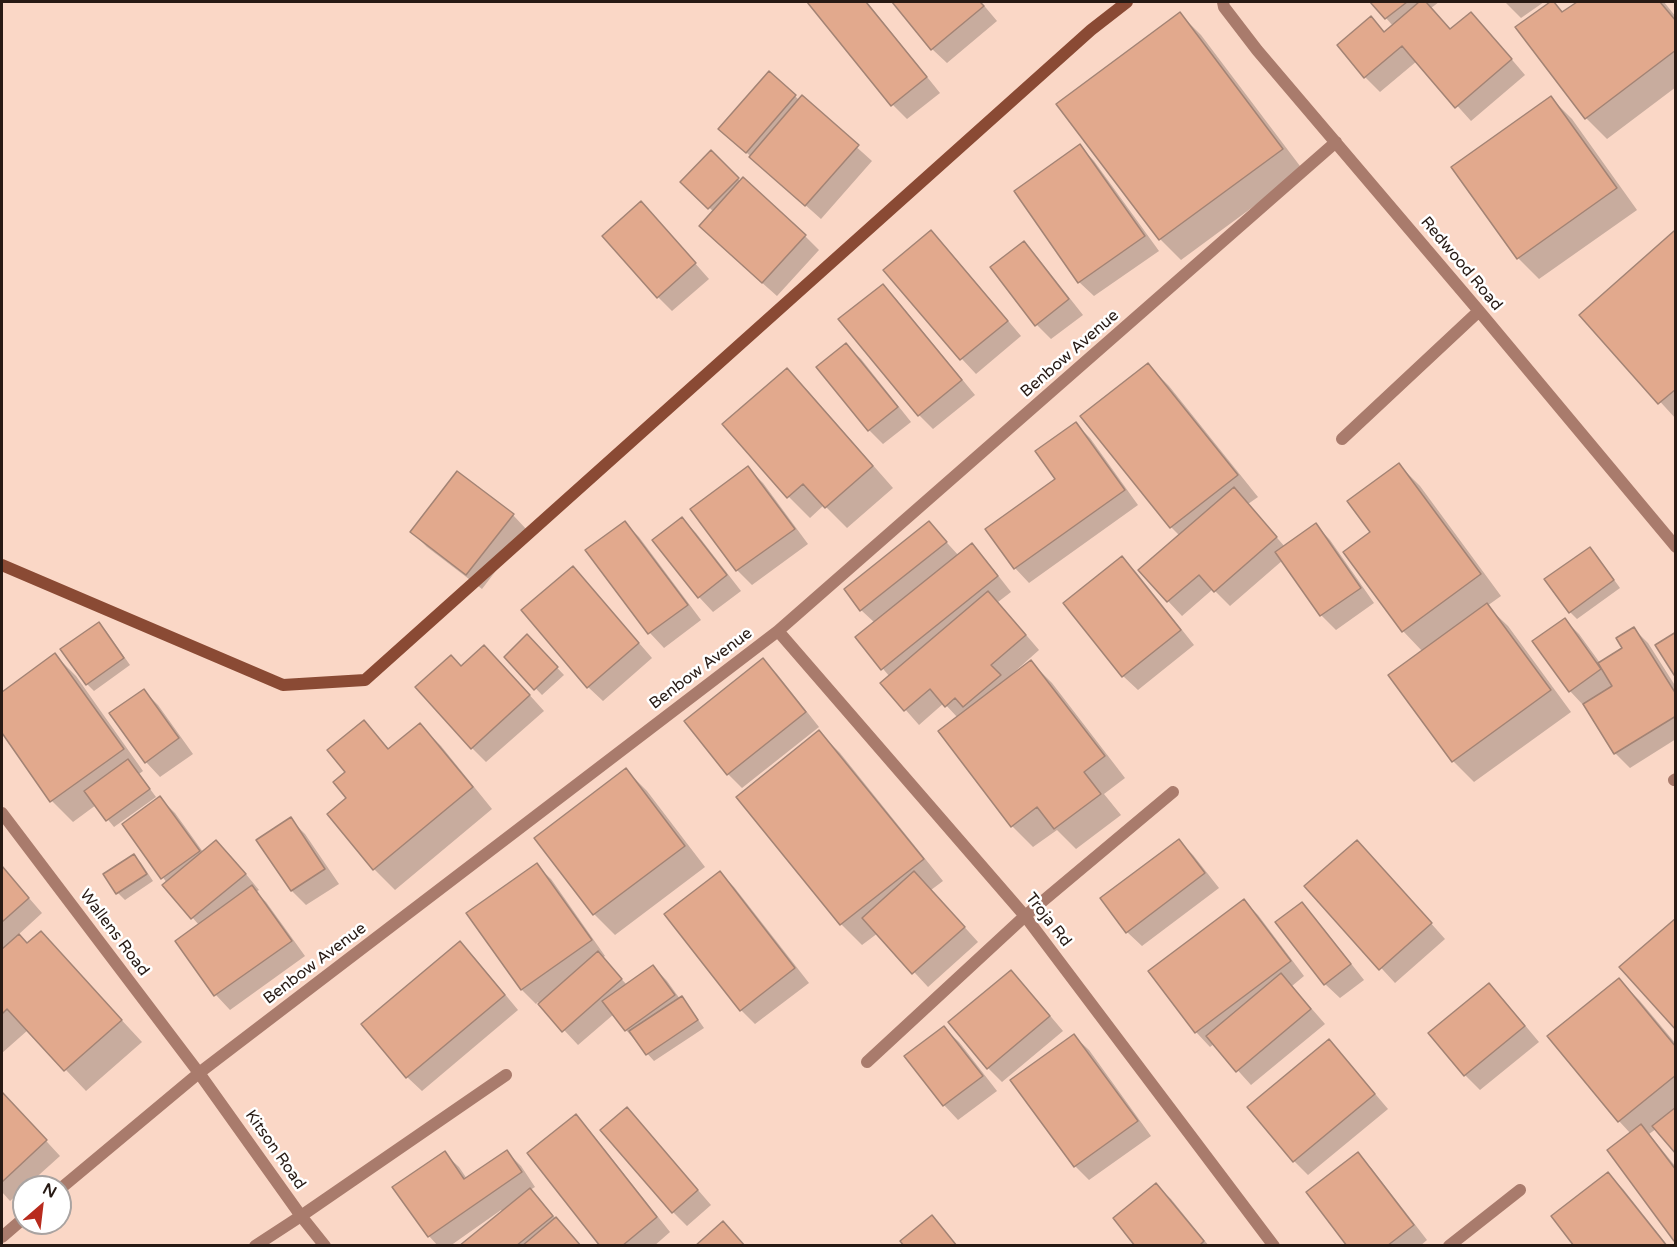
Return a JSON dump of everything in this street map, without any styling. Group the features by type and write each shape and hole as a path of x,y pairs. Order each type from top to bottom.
{"street":[{"path":"2,565 284,685 365,680 1091,30 1126,2"},
{"name":"Redwood Road","path":"1223,2 1257,50 1676,547"},
{"name":"Benbow Avenue","path":"72,1179 200,1073 778,631 1336,142"},
{"path":"1342,440 1479,311"},
{"name":"Troja Rd","path":"778,631 1025,916 1274,1245"},
{"path":"867,1062 1025,916 1173,792"},
{"name":"Wallens Road","path":"2,813 200,1073"},
{"name":"Kitson Road","path":"200,1073 301,1216 325,1245"},
{"path":"255,1245 506,1075"},
{"path":"1449,1245 1520,1190"}],"building":[{"path":"807,2 866,2 927,77 891,106"},
{"path":"892,2 980,2 984,6 931,50"},
{"path":"1370,2 1407,2 1385,19"},
{"path":"1419,2 1426,2 1450,29 1471,12 1512,59 1455,108 1402,46 1364,78 1337,45 1371,16 1384,32"},
{"path":"1550,2 1554,2 1562,12 1577,2 1660,2 1676,21 1676,50 1585,119 1515,27"},
{"path":"1180,12 1283,149 1159,240 1056,104"},
{"path":"769,71 796,95 746,153 718,129"},
{"path":"802,95 859,145 805,206 749,157"},
{"path":"1551,96 1617,188 1517,259 1451,167"},
{"path":"1080,144 1145,236 1078,283 1014,191"},
{"path":"711,150 739,178 708,209 680,182"},
{"path":"743,177 806,235 762,283 699,226"},
{"path":"641,201 696,263 657,298 602,236"},
{"path":"931,230 1008,321 960,360 883,270"},
{"path":"1674,231 1676,233 1676,389 1658,404 1579,315"},
{"path":"1024,241 1069,299 1035,326 990,267"},
{"path":"883,284 962,380 918,416 838,319"},
{"path":"846,343 898,407 868,431 816,367"},
{"path":"1148,363 1238,475 1170,528 1080,416"},
{"path":"787,368 873,466 825,508 803,484 787,498 722,424"},
{"path":"1076,422 1125,490 1014,569 985,529 1055,479 1035,451"},
{"path":"1399,463 1481,574 1402,632 1343,552 1370,532 1347,501"},
{"path":"748,466 795,529 736,571 690,509"},
{"path":"457,471 514,514 466,575 410,532"},
{"path":"1234,487 1277,537 1214,592 1199,575 1167,602 1138,570"},
{"path":"682,517 727,575 698,598 652,540"},
{"path":"625,521 688,605 648,634 585,550"},
{"path":"929,521 947,542 860,611 844,589"},
{"path":"1316,523 1361,588 1320,616 1275,552"},
{"path":"972,543 998,576 881,670 855,637"},
{"path":"1590,547 1614,580 1569,613 1544,579"},
{"path":"1122,556 1181,630 1122,677 1063,603"},
{"path":"573,566 639,643 587,688 521,610"},
{"path":"988,591 1026,635 991,665 1001,675 963,707 955,698 945,707 930,689 904,711 880,683"},
{"path":"1487,603 1551,690 1452,762 1388,675"},
{"path":"1565,618 1601,669 1569,692 1532,641"},
{"path":"99,622 124,658 86,685 60,649"},
{"path":"1634,627 1676,694 1676,716 1614,754 1583,704 1612,686 1598,663 1622,648 1616,638"},
{"path":"1676,632 1676,678 1655,645"},
{"path":"527,634 558,667 534,690 504,657"},
{"path":"484,645 530,695 471,749 415,687 451,655 461,666"},
{"path":"55,653 124,749 50,802 2,733 2,692"},
{"path":"763,658 806,712 727,775 684,721"},
{"path":"1031,660 1105,756 1084,772 1101,794 1054,829 1037,807 1011,827 938,731"},
{"path":"144,689 179,738 145,763 109,713"},
{"path":"364,720 388,749 420,723 473,787 373,870 327,814 346,798 333,782 345,772 327,750"},
{"path":"819,730 924,859 840,925 736,797"},
{"path":"128,759 150,789 106,821 84,791"},
{"path":"626,768 685,846 593,915 534,838"},
{"path":"160,796 200,851 161,879 122,824"},
{"path":"291,817 325,869 291,891 256,840"},
{"path":"1179,839 1205,873 1126,933 1100,898"},
{"path":"216,840 246,874 191,919 162,885"},
{"path":"1357,840 1432,923 1379,970 1304,886"},
{"path":"134,854 147,874 116,894 103,874"},
{"path":"537,863 592,940 521,990 466,913"},
{"path":"2,866 29,898 2,922"},
{"path":"720,871 795,968 740,1011 664,914"},
{"path":"914,871 965,927 912,974 862,918"},
{"path":"252,885 292,941 214,996 175,941"},
{"path":"1244,899 1291,961 1195,1033 1148,971"},
{"path":"1302,902 1351,964 1324,985 1275,922"},
{"path":"1676,918 1676,1030 1619,967"},
{"path":"41,931 122,1020 64,1071 7,1009 2,1014 2,949 19,934 27,943"},
{"path":"460,941 505,995 406,1078 361,1024"},
{"path":"598,951 622,979 562,1032 538,1004"},
{"path":"653,965 675,995 625,1031 602,1001"},
{"path":"1011,970 1050,1016 987,1069 948,1022"},
{"path":"1281,973 1311,1009 1236,1072 1206,1036"},
{"path":"1619,978 1676,1047 1676,1075 1618,1122 1547,1036"},
{"path":"1489,983 1525,1026 1464,1076 1428,1033"},
{"path":"682,996 698,1020 646,1055 629,1031"},
{"path":"944,1026 983,1076 943,1106 904,1056"},
{"path":"1074,1034 1138,1121 1074,1167 1010,1080"},
{"path":"1329,1039 1375,1094 1293,1162 1247,1107"},
{"path":"2,1092 47,1140 2,1182"},
{"path":"627,1107 698,1190 672,1213 600,1130"},
{"path":"1676,1107 1676,1154 1652,1126"},
{"path":"576,1114 657,1217 622,1246 600,1246 527,1153"},
{"path":"1641,1124 1676,1170 1676,1240 1674,1241 1607,1150"},
{"path":"507,1150 522,1172 428,1237 392,1187 445,1151 464,1179"},
{"path":"1358,1152 1414,1225 1387,1246 1347,1246 1306,1192"},
{"path":"1608,1172 1667,1246 1574,1246 1551,1216"},
{"path":"1156,1183 1204,1241 1199,1246 1135,1246 1113,1218"},
{"path":"530,1188 553,1216 516,1246 459,1246"},
{"path":"932,1215 957,1246 904,1246 900,1241"},
{"path":"556,1217 581,1246 522,1246"},
{"path":"723,1221 745,1246 695,1246"}]}
